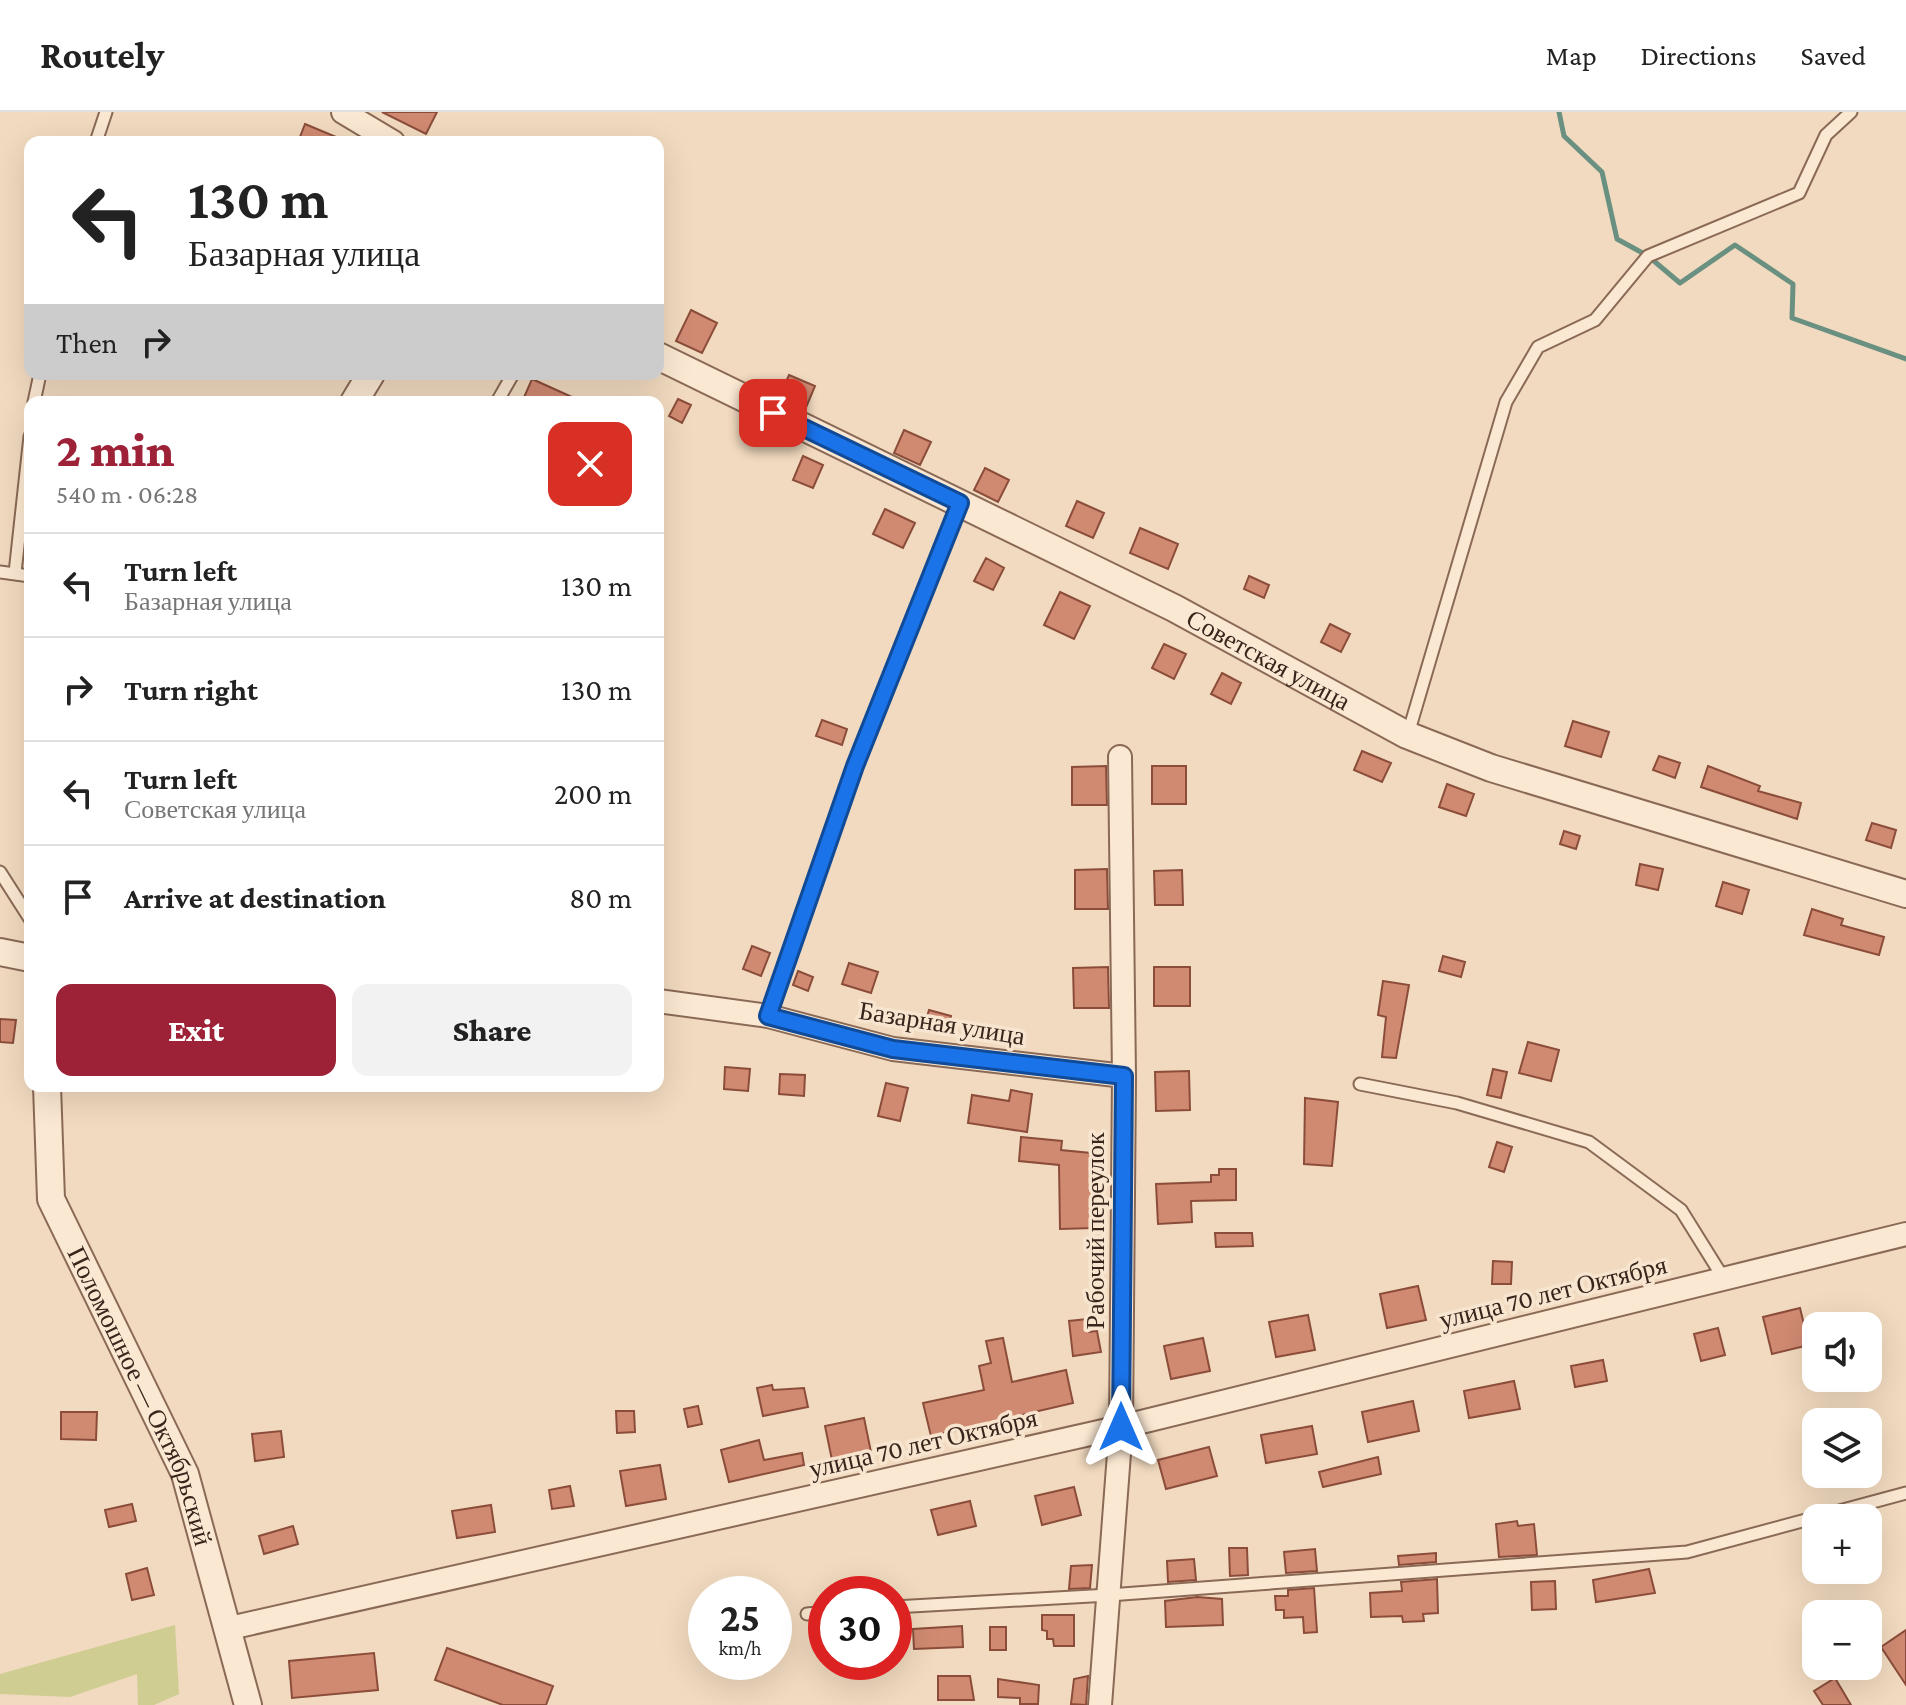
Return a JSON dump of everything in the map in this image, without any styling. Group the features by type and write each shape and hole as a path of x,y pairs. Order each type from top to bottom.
{"street":[{"path":"343,112 383,136"},
{"name":"Советская улица","path":"664,359 960,503 1043,547 1174,608 1407,735 1491,768 1906,894"},
{"name":"Рабочий переулок","path":"1100,1705 1121,1427 1124,1076 1120,757"},
{"path":"0,952 24,957"},
{"name":"Базарная улица","path":"664,1002 768,1016 893,1049 1124,1076"},
{"name":"Поломошное — Октябрьский","path":"47,1092 51,1199 185,1474 230,1628 248,1705"},
{"name":"улица 70 лет Октября","path":"230,1628 1121,1427 1906,1234"}],"lane":[{"path":"98,136 106,112"},
{"path":"1407,735 1506,402 1538,347 1595,320 1648,256 1799,193 1826,135 1851,112"},
{"path":"15,573 24,491"},
{"path":"768,1016 855,766 960,503"},
{"path":"0,572 24,575"},
{"path":"0,872 24,910"},
{"path":"1360,1084 1457,1103 1589,1142 1681,1210 1724,1279"},
{"path":"912,1606 1109,1595 1687,1552 1906,1493"}],"shaded area":[{"path":"175,1625 179,1694 154,1705 138,1705 137,1674 70,1697 0,1694 0,1674"}],"building":[{"path":"382,112 437,112 426,134"},
{"path":"305,124 334,136 300,136"},
{"path":"691,310 717,323 702,353 676,341"},
{"path":"789,375 815,386 805,410 779,397"},
{"path":"534,380 570,396 525,396"},
{"path":"678,399 691,405 682,423 669,416"},
{"path":"904,430 931,442 920,465 894,453"},
{"path":"803,456 823,465 813,488 793,480"},
{"path":"985,468 1009,480 998,502 974,490"},
{"path":"1077,501 1104,513 1093,538 1066,526"},
{"path":"885,509 915,523 903,548 873,534"},
{"path":"1140,528 1178,544 1168,569 1130,553"},
{"path":"986,558 1004,568 993,590 974,581"},
{"path":"1249,576 1269,585 1264,598 1244,589"},
{"path":"1060,592 1090,606 1074,639 1044,625"},
{"path":"1330,624 1350,634 1341,652 1321,642"},
{"path":"1164,644 1186,654 1174,679 1152,668"},
{"path":"1222,673 1241,683 1231,704 1211,694"},
{"path":"822,720 847,729 842,745 816,736"},
{"path":"1573,721 1609,732 1601,757 1565,746"},
{"path":"1362,751 1391,763 1382,782 1354,770"},
{"path":"1659,756 1680,763 1675,778 1653,770"},
{"path":"1106,766 1107,805 1072,805 1072,767"},
{"path":"1152,766 1186,766 1186,804 1152,804"},
{"path":"1708,766 1760,786 1758,791 1801,803 1797,819 1701,787"},
{"path":"1447,784 1474,794 1466,816 1439,807"},
{"path":"1872,823 1896,830 1891,848 1866,840"},
{"path":"1564,831 1580,836 1576,849 1560,844"},
{"path":"1640,864 1663,869 1658,890 1636,885"},
{"path":"1107,869 1108,909 1075,909 1075,870"},
{"path":"1182,870 1183,905 1155,905 1154,871"},
{"path":"1723,882 1749,890 1742,914 1716,906"},
{"path":"1812,909 1843,919 1841,925 1884,937 1879,955 1804,935"},
{"path":"752,946 770,953 761,976 743,969"},
{"path":"1443,956 1465,962 1461,977 1439,971"},
{"path":"849,963 878,972 871,993 842,984"},
{"path":"1108,967 1109,1008 1074,1008 1073,968"},
{"path":"1154,967 1190,967 1190,1006 1154,1006"},
{"path":"798,971 813,977 808,991 793,985"},
{"path":"1383,981 1409,985 1396,1058 1382,1057 1386,1017 1378,1015"},
{"path":"929,1010 951,1016 946,1034 924,1027"},
{"path":"0,1019 16,1020 13,1043 0,1042"},
{"path":"1528,1042 1559,1050 1551,1081 1519,1073"},
{"path":"725,1067 750,1069 748,1091 724,1089"},
{"path":"1493,1069 1507,1072 1501,1098 1487,1095"},
{"path":"1189,1071 1190,1110 1156,1111 1155,1072"},
{"path":"780,1074 805,1075 804,1096 779,1094"},
{"path":"886,1083 908,1088 900,1121 878,1116"},
{"path":"1011,1090 1032,1094 1027,1132 968,1123 972,1095 1009,1101"},
{"path":"1305,1098 1338,1102 1332,1166 1304,1164"},
{"path":"1021,1137 1062,1141 1061,1150 1101,1154 1100,1168 1093,1168 1094,1228 1060,1229 1059,1165 1019,1161"},
{"path":"1497,1142 1512,1147 1504,1172 1489,1167"},
{"path":"1219,1169 1236,1169 1236,1200 1191,1201 1192,1222 1158,1224 1156,1184 1211,1182 1211,1175 1219,1175"},
{"path":"1215,1233 1252,1233 1253,1246 1216,1247"},
{"path":"1493,1261 1512,1262 1511,1284 1492,1284"},
{"path":"1418,1286 1426,1320 1387,1328 1380,1294"},
{"path":"1800,1308 1802,1347 1772,1354 1763,1317"},
{"path":"1308,1315 1315,1350 1276,1357 1269,1322"},
{"path":"1087,1319 1089,1332 1097,1331 1101,1352 1073,1356 1069,1321"},
{"path":"1718,1328 1725,1355 1701,1361 1694,1334"},
{"path":"1003,1338 1012,1382 1066,1370 1073,1403 1017,1416 1020,1429 995,1434 993,1423 931,1436 923,1403 984,1390 979,1366 991,1363 986,1341"},
{"path":"1203,1338 1210,1371 1171,1379 1164,1346"},
{"path":"1603,1360 1607,1381 1575,1387 1571,1366"},
{"path":"1514,1381 1520,1409 1469,1418 1464,1391"},
{"path":"772,1385 773,1390 804,1388 808,1407 763,1416 757,1388"},
{"path":"1413,1401 1419,1431 1368,1442 1362,1412"},
{"path":"698,1406 702,1424 688,1427 684,1409"},
{"path":"616,1411 634,1411 635,1432 617,1433"},
{"path":"61,1412 97,1412 96,1440 61,1439"},
{"path":"864,1418 871,1452 832,1460 825,1426"},
{"path":"1312,1426 1317,1454 1266,1463 1261,1435"},
{"path":"281,1431 284,1457 255,1461 252,1434"},
{"path":"759,1440 764,1460 802,1453 804,1465 729,1482 721,1450"},
{"path":"1209,1447 1217,1476 1166,1489 1158,1460"},
{"path":"1378,1457 1381,1474 1323,1487 1319,1472"},
{"path":"660,1465 666,1499 626,1506 620,1471"},
{"path":"570,1486 574,1506 552,1509 549,1490"},
{"path":"1074,1487 1081,1515 1042,1525 1035,1496"},
{"path":"970,1501 976,1526 938,1535 931,1510"},
{"path":"132,1504 136,1521 109,1527 105,1510"},
{"path":"491,1505 495,1532 457,1538 452,1511"},
{"path":"1517,1521 1518,1526 1534,1524 1537,1555 1499,1557 1496,1524"},
{"path":"293,1526 298,1544 264,1554 259,1536"},
{"path":"1229,1548 1247,1548 1248,1575 1230,1576"},
{"path":"1315,1549 1317,1571 1286,1573 1284,1552"},
{"path":"1436,1553 1436,1562 1399,1565 1398,1556"},
{"path":"1194,1559 1196,1580 1168,1582 1167,1561"},
{"path":"1092,1565 1090,1588 1069,1589 1071,1566"},
{"path":"147,1568 154,1595 132,1600 126,1574"},
{"path":"1649,1569 1655,1593 1596,1602 1593,1580"},
{"path":"1437,1579 1438,1613 1423,1614 1424,1621 1403,1622 1402,1616 1371,1617 1370,1593 1402,1591 1401,1582"},
{"path":"1555,1581 1556,1609 1532,1610 1531,1582"},
{"path":"1314,1588 1317,1632 1304,1633 1303,1617 1284,1618 1284,1610 1276,1610 1275,1596 1288,1596 1288,1590"},
{"path":"1197,1597 1222,1599 1223,1625 1166,1627 1165,1601"},
{"path":"1042,1615 1074,1615 1074,1646 1054,1646 1053,1639 1047,1639 1047,1631 1042,1630"},
{"path":"962,1626 963,1647 914,1649 913,1629"},
{"path":"990,1627 1006,1627 1006,1650 990,1650"},
{"path":"1906,1630 1906,1685 1882,1649"},
{"path":"447,1648 553,1686 546,1705 503,1705 435,1680"},
{"path":"374,1653 378,1690 292,1698 289,1661"},
{"path":"938,1676 970,1676 974,1700 938,1700"},
{"path":"1088,1676 1086,1705 1071,1704 1074,1679"},
{"path":"998,1679 1039,1685 1038,1704 1020,1704 1020,1698 998,1697"},
{"path":"1836,1680 1851,1705 1823,1705 1814,1691"}],"waterway":[{"path":"1559,112 1564,136 1602,172 1617,239 1648,256 1680,283 1735,245 1793,284 1792,318 1906,359"}],"route":[{"path":"773,413 960,503 855,766 768,1016 893,1049 1124,1076 1121,1427"}]}
